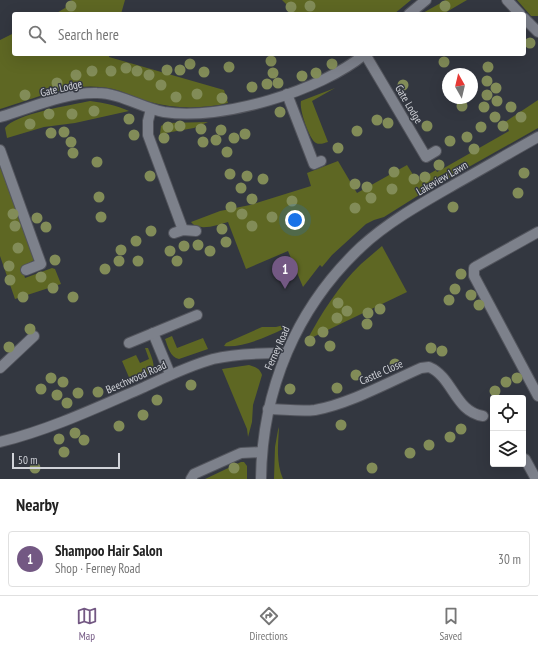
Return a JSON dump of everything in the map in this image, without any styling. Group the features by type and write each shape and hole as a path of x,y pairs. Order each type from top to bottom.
{"street":[{"path":"411,12 426,0"},
{"path":"507,0 518,12"},
{"path":"526,20 538,32"},
{"name":"Gate Lodge","path":"0,117 57,100 90,93 116,96 151,109 166,112 182,113 221,111 265,101 331,77 344,70 362,56"},
{"name":"Gate Lodge","path":"366,56 426,157 436,151"},
{"path":"287,94 314,164 321,162"},
{"path":"151,109 148,121 148,135 178,232 196,231"},
{"name":"Lakeview Lawn","path":"361,247 402,216 538,137"},
{"path":"0,150 41,264 26,270"},
{"path":"538,232 477,266 474,276 538,396"},
{"name":"Ferney Road","path":"261,479 262,452 268,409 286,353 312,305 333,278 361,247"},
{"path":"129,344 196,315"},
{"path":"153,333 170,374"},
{"path":"0,368 34,336"},
{"name":"Beechwood Road","path":"0,441 32,433 77,416 170,374 215,359 254,354 286,353"},
{"name":"Castle Close","path":"268,409 312,410 322,408 353,398 421,368 429,367 442,376 464,407 475,415 483,416"},
{"path":"191,479 194,474 241,453 262,452"},
{"path":"526,461 536,479"}],"green space":[{"path":"72,0 125,0 122,12 58,12 65,8"},
{"path":"282,0 411,0 396,12 294,12"},
{"path":"446,0 467,0 446,12 425,12"},
{"path":"517,0 538,0 538,16 531,16"},
{"path":"12,34 12,56 109,56 224,90 228,103 199,107 169,106 150,102 113,89 88,86 50,93 0,109 0,40"},
{"path":"335,88 312,101 328,142 318,144 310,136 303,117 301,101"},
{"path":"538,100 538,128 419,195 384,217 366,224 332,255 322,267 320,265 303,287 288,251 246,269 228,222 214,226 198,227 191,222 220,211 250,205 311,186 307,173 338,161 357,193 407,165 417,181 436,170 437,172 509,131 505,122"},
{"path":"90,101 110,104 129,111 75,123 44,127 7,138 5,128 10,123 20,118 31,114"},
{"path":"208,122 194,128 160,134 161,126 166,123"},
{"path":"0,167 36,259 22,267 25,278 52,268 55,269 61,284 15,299 0,256"},
{"path":"382,246 407,292 307,340 324,310 345,281 361,264"},
{"path":"284,325 283,329 246,344 224,346 226,343 262,327 276,327"},
{"path":"172,336 177,348 203,338 208,349 179,359 176,358 170,351 165,339"},
{"path":"145,348 148,348 154,367 152,371 145,376 131,382 122,361 136,355 140,363 149,359"},
{"path":"249,365 259,369 262,375 253,405 252,422 248,437 247,429 222,369"},
{"path":"279,427 278,460 283,479 274,479 275,447"},
{"path":"244,462 247,466 247,479 205,479"}],"place":[{"name":"Shampoo Hair Salon","path":"285,289"}]}
